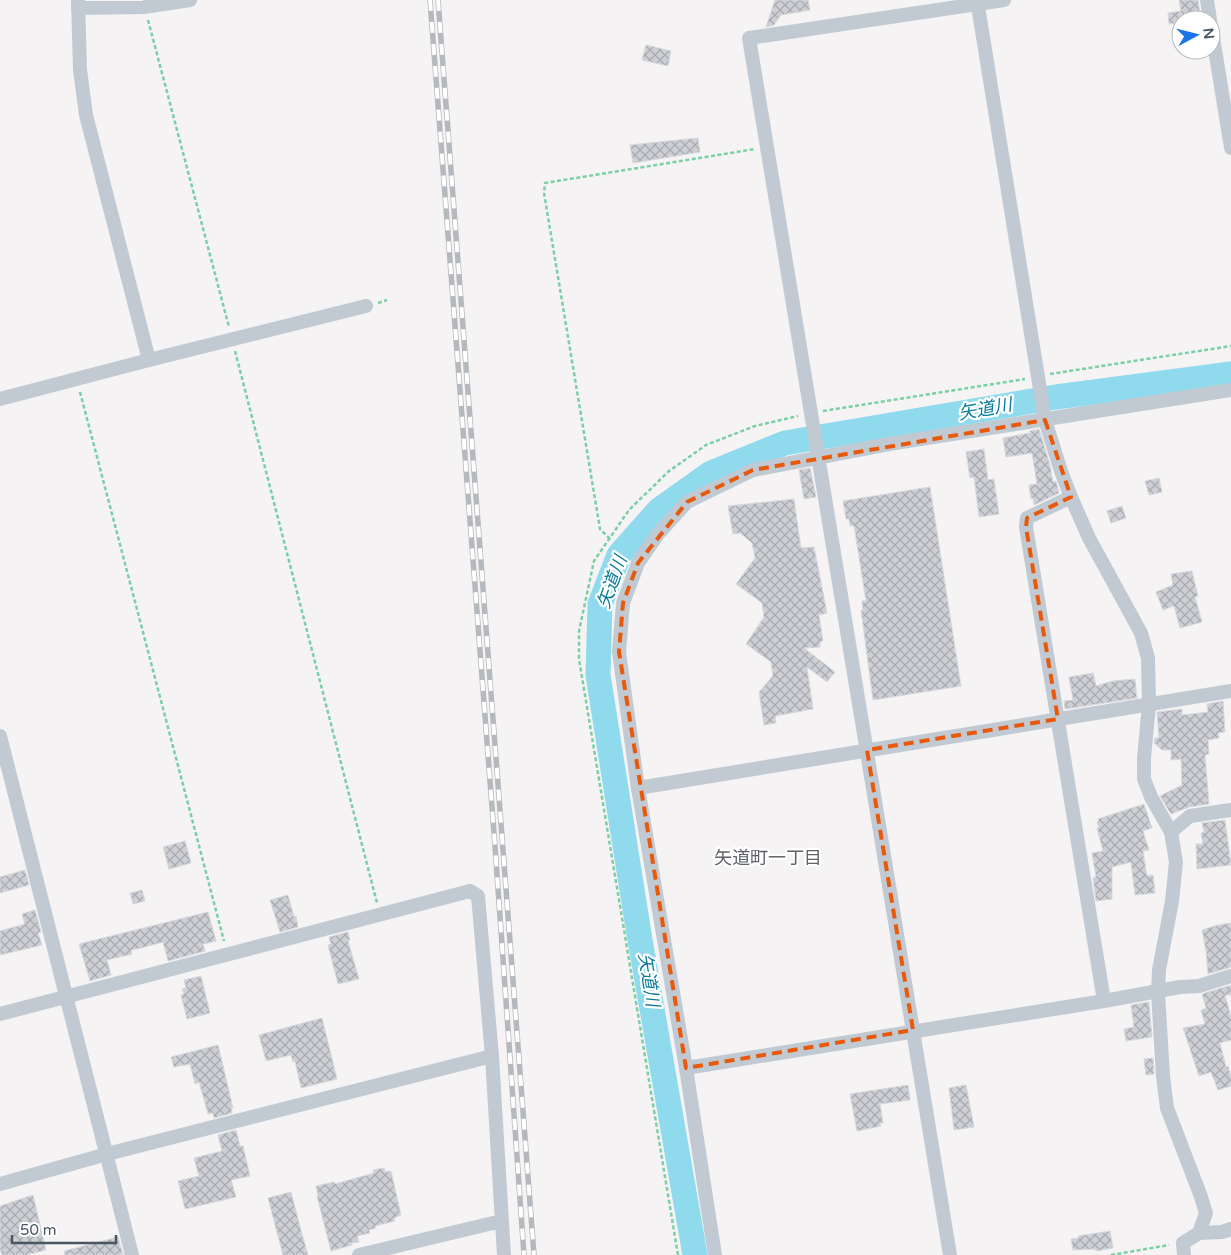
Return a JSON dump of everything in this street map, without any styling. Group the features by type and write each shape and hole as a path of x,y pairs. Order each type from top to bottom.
{"street":[{"path":"149,360 86,115 80,70 78,4 144,6 190,0"},
{"path":"950,1255 749,38 978,2 1004,0"},
{"path":"978,2 1045,417 1071,497 1089,538 1141,633 1148,658 1149,705 1144,779 1151,797 1171,832 1176,862 1172,901 1159,970 1158,992 1162,1076 1167,1108 1206,1213 1199,1234 1183,1249"},
{"path":"1217,60 1231,148"},
{"path":"0,399 366,306"},
{"path":"716,1255 638,788 619,652 623,603 638,563 658,534 688,502 753,470 817,453 1231,390"},
{"path":"1071,497 1027,518 1026,527 1104,1001"},
{"path":"638,788 1231,691"},
{"path":"0,736 132,1255"},
{"path":"1171,832 1190,816 1231,810"},
{"path":"0,1014 470,891 478,896 492,1056 504,1255"},
{"path":"686,1068 913,1030 1104,1001 1180,987 1199,986 1231,976"},
{"path":"0,1184 107,1154 492,1056"},
{"path":"359,1255 493,1223 502,1223"},
{"path":"1199,1234 1222,1232 1231,1229"}],"path":[{"path":"144,6 380,914"},
{"path":"610,539 600,529 544,193 545,183 768,147"},
{"path":"678,1255 578,659 579,632 594,561 629,510 669,471 706,445 755,426 811,414 1231,346"},
{"path":"76,379 228,954"},
{"path":"1111,1255 1183,1249"}],"highlighted area":[{"path":"1045,420 1071,497 1027,518 1026,527 1058,719 867,750 913,1030 686,1068 619,652 623,603 638,563 687,502 753,470"}],"building":[{"path":"775,0 808,0 810,10 781,15 774,25 766,27"},
{"path":"1179,0 1198,0 1200,10 1181,10"},
{"path":"1168,13 1171,13 1171,24 1169,24"},
{"path":"646,45 671,51 668,66 642,60"},
{"path":"698,138 700,152 633,163 630,145"},
{"path":"1039,429 1053,482 1056,481 1059,493 1034,505 1029,485 1037,484 1032,453 1006,457 1003,438 1030,433 1030,431"},
{"path":"984,449 988,480 994,479 999,514 979,517 974,477 970,478 966,452"},
{"path":"810,468 816,497 804,499 799,470"},
{"path":"1159,478 1162,492 1149,495 1145,481"},
{"path":"930,487 961,686 873,700 861,610 863,610 862,601 866,601 854,526 850,526 849,519 846,519 843,501"},
{"path":"794,499 801,548 814,547 827,613 819,615 823,641 820,642 820,647 804,648 835,672 827,682 807,667 813,709 775,716 776,723 764,725 759,692 773,676 771,662 746,644 764,617 762,603 736,584 755,558 752,543 740,533 733,534 728,506"},
{"path":"1122,506 1126,518 1111,523 1107,511"},
{"path":"1192,571 1198,596 1195,597 1202,622 1180,628 1174,606 1163,610 1156,592 1173,585 1171,574"},
{"path":"1093,673 1096,686 1113,681 1135,679 1137,698 1065,709 1064,701 1073,700 1069,677"},
{"path":"1223,701 1225,732 1218,733 1219,738 1208,740 1209,754 1205,755 1209,804 1189,807 1171,814 1160,796 1182,785 1181,759 1171,760 1171,750 1162,750 1154,743 1155,738 1159,738 1157,712 1182,709 1182,715 1208,712 1207,704"},
{"path":"1144,804 1152,828 1143,831 1149,850 1143,851 1147,876 1153,875 1155,893 1135,895 1131,862 1112,867 1112,899 1096,901 1093,878 1096,877 1092,853 1103,851 1097,828 1099,828 1098,819"},
{"path":"1225,820 1231,865 1197,869 1196,844 1203,844 1201,833 1204,832 1202,823"},
{"path":"185,841 191,863 169,869 163,847"},
{"path":"25,870 29,885 0,893 0,877"},
{"path":"142,890 145,901 133,904 130,893"},
{"path":"288,895 298,927 280,932 270,900"},
{"path":"35,910 41,932 38,933 42,945 0,955 0,931 25,924 22,914"},
{"path":"208,912 216,941 203,944 205,951 168,961 163,942 131,950 132,954 107,960 111,975 90,981 79,944"},
{"path":"1231,923 1231,967 1208,974 1202,930"},
{"path":"348,932 350,940 348,941 359,979 338,984 328,945 331,944 329,937"},
{"path":"201,976 210,1013 187,1019 181,995 184,994 182,989 186,988 184,980"},
{"path":"1231,985 1231,995 1225,995 1231,1017 1231,1040 1220,1043 1226,1067 1228,1066 1231,1077 1231,1086 1218,1090 1211,1072 1199,1076 1183,1028 1205,1024 1201,1010 1206,1008 1202,994"},
{"path":"1149,1002 1152,1037 1126,1041 1124,1029 1134,1027 1131,1005"},
{"path":"322,1018 337,1079 301,1088 295,1061 293,1062 291,1055 266,1061 259,1035"},
{"path":"218,1045 233,1108 231,1108 232,1113 214,1118 213,1113 208,1114 199,1082 195,1084 190,1064 174,1067 171,1057"},
{"path":"1153,1058 1154,1074 1146,1075 1144,1059"},
{"path":"908,1085 910,1100 880,1104 883,1123 880,1123 881,1126 857,1131 850,1094"},
{"path":"966,1085 974,1127 954,1130 949,1088"},
{"path":"236,1130 240,1146 243,1146 250,1176 231,1180 236,1197 185,1209 178,1181 199,1176 194,1158 222,1151 218,1135"},
{"path":"384,1168 385,1172 391,1171 401,1215 394,1218 395,1221 375,1226 376,1228 369,1230 370,1233 357,1236 359,1242 331,1251 316,1186 334,1182 335,1184 374,1173 373,1170"},
{"path":"291,1192 308,1255 283,1255 268,1198"},
{"path":"33,1195 46,1250 26,1255 2,1255 0,1249 0,1206"},
{"path":"1110,1231 1113,1248 1096,1251 1095,1249 1073,1250 1071,1239 1079,1238 1078,1236"},
{"path":"118,1237 123,1255 65,1255 64,1251"}],"waterway":[{"name":"矢道川","path":"695,1255 640,940 598,675 600,604 619,555 659,510 711,473 785,443 1056,397 1231,374"}],"railway":[{"path":"430,0 495,846 524,1255"},
{"path":"438,0 534,1255"}],"district":[{"name":"矢道町一丁目","path":"768,858"}]}
